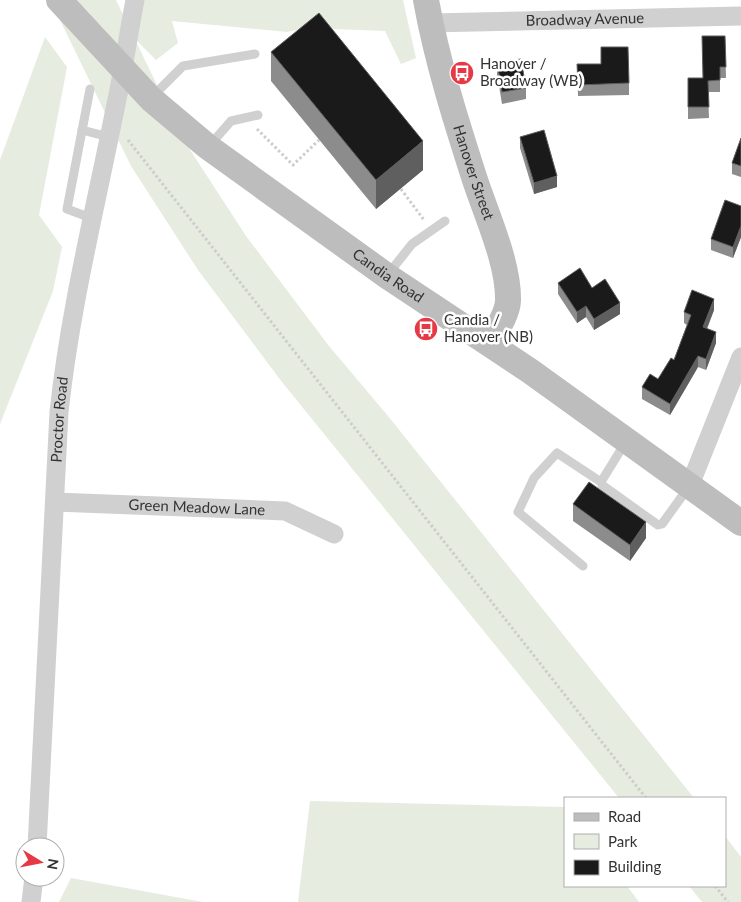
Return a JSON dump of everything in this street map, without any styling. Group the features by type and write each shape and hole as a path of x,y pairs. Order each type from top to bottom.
{"main road":[{"name":"Candia Road","path":"58,0 121,70 150,99 208,147 387,276 489,342 741,523"},
{"name":"Hanover Street","path":"428,11 460,135 497,248 508,292 508,304 504,317 489,342"}],"street":[{"name":"Proctor Road","path":"38,837 64,369 72,312 91,218 117,137 121,70 135,0"},
{"name":"Broadway Avenue","path":"428,11 741,16"},
{"path":"690,486 741,357"},
{"name":"Green Meadow Lane","path":"55,502 285,511 334,534"},
{"path":"31,902 33,887"}],"lane":[{"path":"150,99 183,66 255,54"},
{"path":"90,89 67,209 91,218"},
{"path":"208,147 231,121 258,115"},
{"path":"82,130 117,137"},
{"path":"387,276 412,244 445,221"},
{"path":"601,482 626,441"},
{"path":"583,566 518,512 534,478 558,453 601,482 602,485 658,525 662,524 690,486"}],"path":[{"path":"246,118 293,165 319,140"},
{"path":"117,137 645,797"},
{"path":"401,189 432,230"},
{"path":"716,887 728,902"}],"green space":[{"path":"53,0 116,0 183,139 246,236 329,346 388,416 693,797 618,797 282,382 198,270 131,166 59,18"},
{"path":"144,0 403,0 416,58 401,64 385,31 306,28 287,32 172,21 178,43 156,60 136,40"},
{"path":"45,37 67,67 39,215 62,247 53,291 0,424 0,160"},
{"path":"310,801 564,807 564,887 628,887 639,902 298,902"},
{"path":"726,837 741,857 741,902 702,902 690,887 726,887"},
{"path":"71,878 203,902 59,902"}],"building":[{"path":"319,13 423,141 376,180 271,52"},
{"path":"702,36 725,36 726,67 720,67 720,80 708,81 709,107 688,107 688,78 703,78"},
{"path":"601,47 628,47 629,83 578,85 577,64 601,64"},
{"path":"521,59 526,88 502,92 497,62"},
{"path":"544,130 557,176 534,183 520,137"},
{"path":"741,138 741,166 732,163"},
{"path":"725,200 741,206 741,226 733,247 711,239"},
{"path":"580,268 592,288 605,279 620,303 594,319 586,306 577,312 558,283"},
{"path":"692,290 714,299 703,327 716,332 706,359 698,356 670,404 642,387 650,374 658,379 671,358 674,360 691,315 684,312"},
{"path":"589,482 646,522 630,545 573,504"}],"place":[{"name":"Hanover / Broadway (WB)","path":"462,73"},
{"name":"Candia / Hanover (NB)","path":"426,329"}]}
